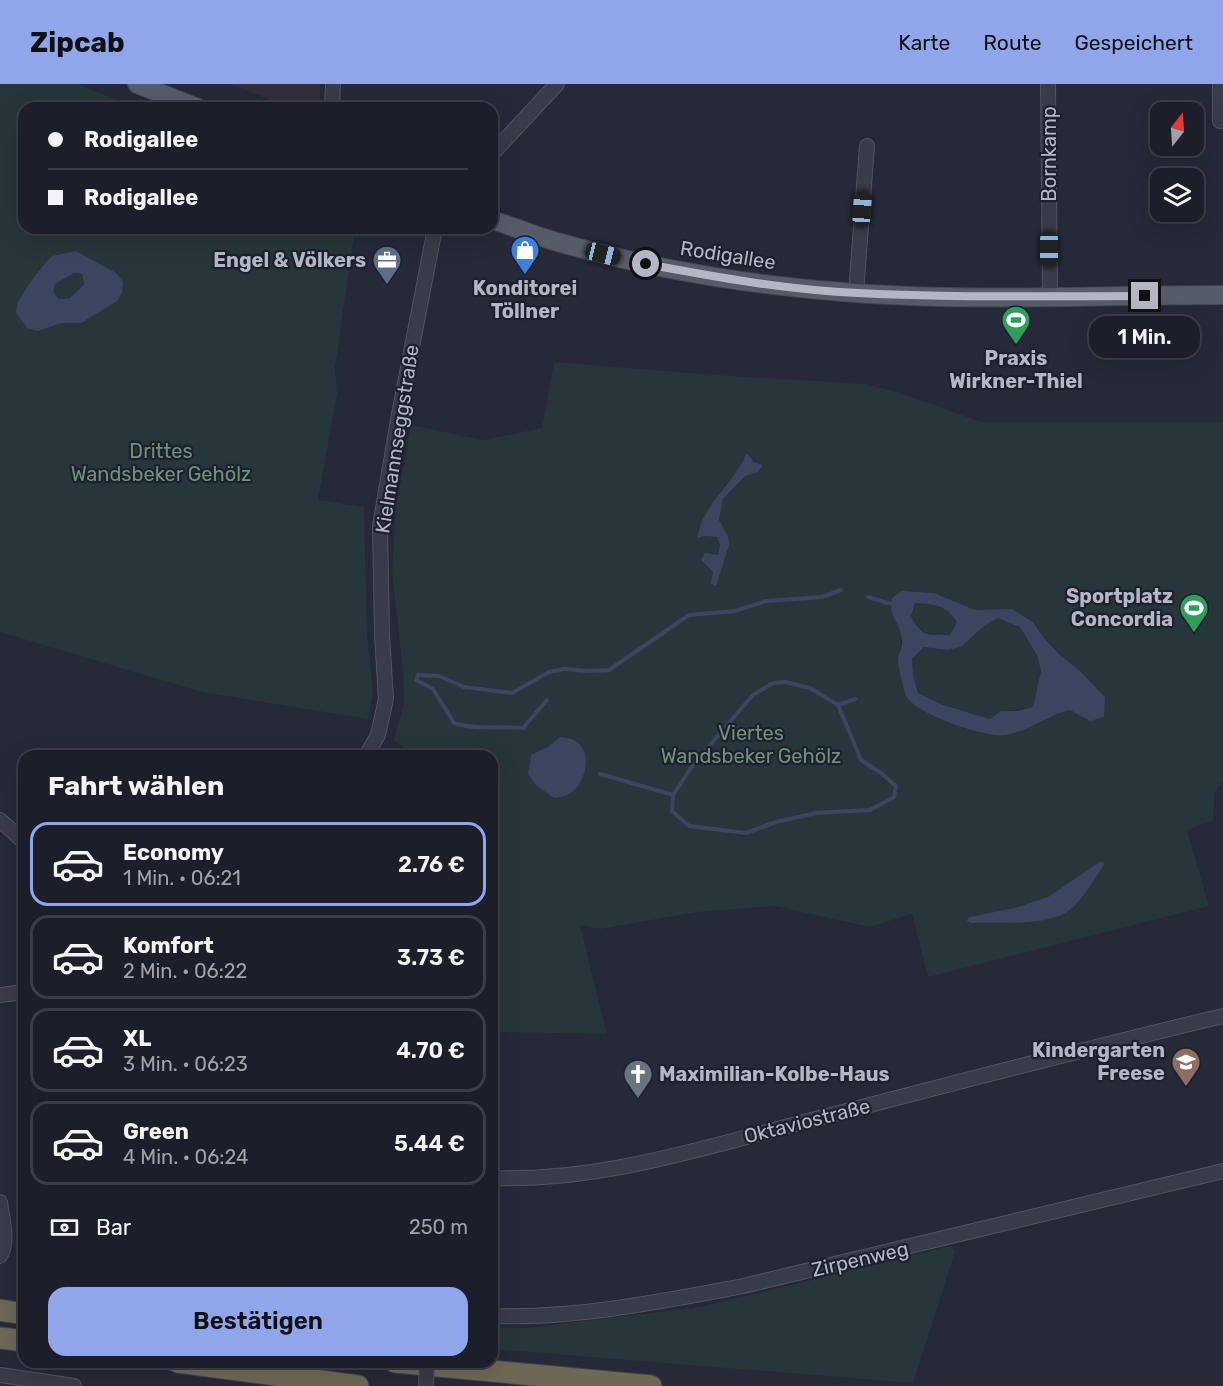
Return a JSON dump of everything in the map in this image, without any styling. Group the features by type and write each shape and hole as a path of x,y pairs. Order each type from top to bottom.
{"highway":[{"path":"0,1310 18,1313"},
{"path":"0,1338 18,1340"},
{"path":"223,1368 358,1386"},
{"path":"459,1368 651,1386"}],"main road":[{"path":"137,84 183,102"},
{"name":"Rodigallee","path":"498,222 560,243 646,264 766,285 856,293 946,297 1223,295"}],"street":[{"path":"332,102 333,84"},
{"path":"498,148 557,84"},
{"name":"Bornkamp","path":"1048,84 1050,297"},
{"path":"1220,84 1220,121"},
{"path":"856,293 867,146"},
{"name":"Kielmannseggstraße","path":"369,750 378,735 386,699 380,526 434,234"},
{"path":"0,820 18,836"},
{"path":"0,995 18,993"},
{"name":"Oktaviostraße","path":"498,1178 552,1178 658,1159 1091,1047 1223,1016"},
{"name":"Zirpenweg","path":"498,1316 530,1317 580,1312 666,1301 729,1289 1223,1171"},
{"path":"0,1202 5,1238 4,1250 0,1256"},
{"path":"426,1386 427,1368"},
{"path":"0,1375 74,1386"}],"shaded area":[{"path":"230,84 320,84 320,102 276,102"}],"green space":[{"name":"Drittes Wandsbeker Gehölz","path":"0,84 78,84 122,102 18,102 18,234 354,234 335,368 337,394 318,500 364,507 367,635 373,692 368,719 202,692 0,632","holes":["76,251 92,261 81,323 62,323 17,304 46,262"]},
{"path":"74,273 82,274 84,284 69,298 59,299 53,292 55,284"},
{"name":"Viertes Wandsbeker Gehölz","path":"554,362 865,384 901,393 981,422 1223,422 1223,782 1214,794 1213,820 1187,830 1209,906 928,977 912,914 869,927 775,906 697,912 600,929 580,925 607,1034 498,1032 498,750 407,750 394,740 404,702 392,571 396,507 411,425 483,440 542,428","holes":["747,453 754,462 763,465 758,472 745,475 722,499 719,520 728,536 713,573 701,560 718,555 720,545 717,537 705,536 698,529 725,485 741,467","902,591 934,593 975,610 1012,610 1033,622 1060,655 1105,696 1090,721 1070,710 1014,733 1001,735 966,729 929,714 898,658 902,634","560,737 528,774 531,755 548,747"]},
{"path":"915,603 934,605 953,616 957,622 950,635 923,632 911,616"},
{"path":"998,618 1020,626 1037,655 1041,671 1033,707 1005,711 990,719 943,705 918,693 912,659 924,647 947,650 961,647 985,625"},
{"path":"952,1246 955,1252 913,1383 498,1349 498,1327 526,1328 700,1307"}],"water":[{"path":"76,251 116,273 123,282 122,293 117,301 81,323 62,323 38,331 27,328 16,313 17,304 28,285 52,256","holes":["74,273 82,274 84,284 70,298 59,299 53,292 55,284"]},
{"path":"747,453 754,462 763,465 758,472 745,476 723,499 719,520 728,536 729,545 716,586 711,583 713,572 701,560 705,553 718,555 720,545 717,537 697,538 700,526 712,504 735,474"},
{"path":"902,591 934,593 975,610 1012,609 1033,622 1060,655 1080,671 1105,697 1104,717 1090,721 1070,710 1014,733 997,735 970,730 926,712 908,699 903,686 898,659 902,641 893,616 892,598","holes":["915,603 934,605 953,616 957,622 950,635 931,635 919,629 911,616","998,618 1020,627 1037,655 1041,671 1033,707 1016,711 1001,711 990,719 943,705 918,693 912,659 924,647 947,650 961,647 985,625"]},
{"path":"560,737 572,739 579,744 584,752 586,766 581,780 573,791 566,796 554,798 536,785 528,774 531,755 548,747"},
{"path":"1100,862 1104,862 1104,865 1087,891 1065,913 1032,922 971,923 967,921 969,917 1015,908 1048,897"}],"waterway":[{"path":"547,700 523,728 471,726 454,723 433,689 416,680 418,675 439,676 464,687 512,693 549,672 564,669 609,670 689,615 735,611 766,601 822,597 841,590"},
{"path":"868,597 891,604"},
{"path":"785,682 810,688 838,705 861,760 896,786 894,797 870,810 816,813 776,822 746,833 689,826 672,811 673,795 693,765 753,695 773,683 785,682"},
{"path":"838,705 855,699"},
{"path":"600,774 673,795"}],"place":[{"name":"Konditorei Töllner","path":"525,276"},
{"name":"Engel & Völkers","path":"387,286"},
{"name":"Praxis Wirkner-Thiel","path":"1016,346"},
{"name":"Sportplatz Concordia","path":"1194,634"},
{"name":"Kindergarten Freese","path":"1186,1088"},
{"name":"Maximilian-Kolbe-Haus","path":"638,1100"}],"route":[{"path":"646,264 766,285 856,293 946,297 1145,296"}]}
